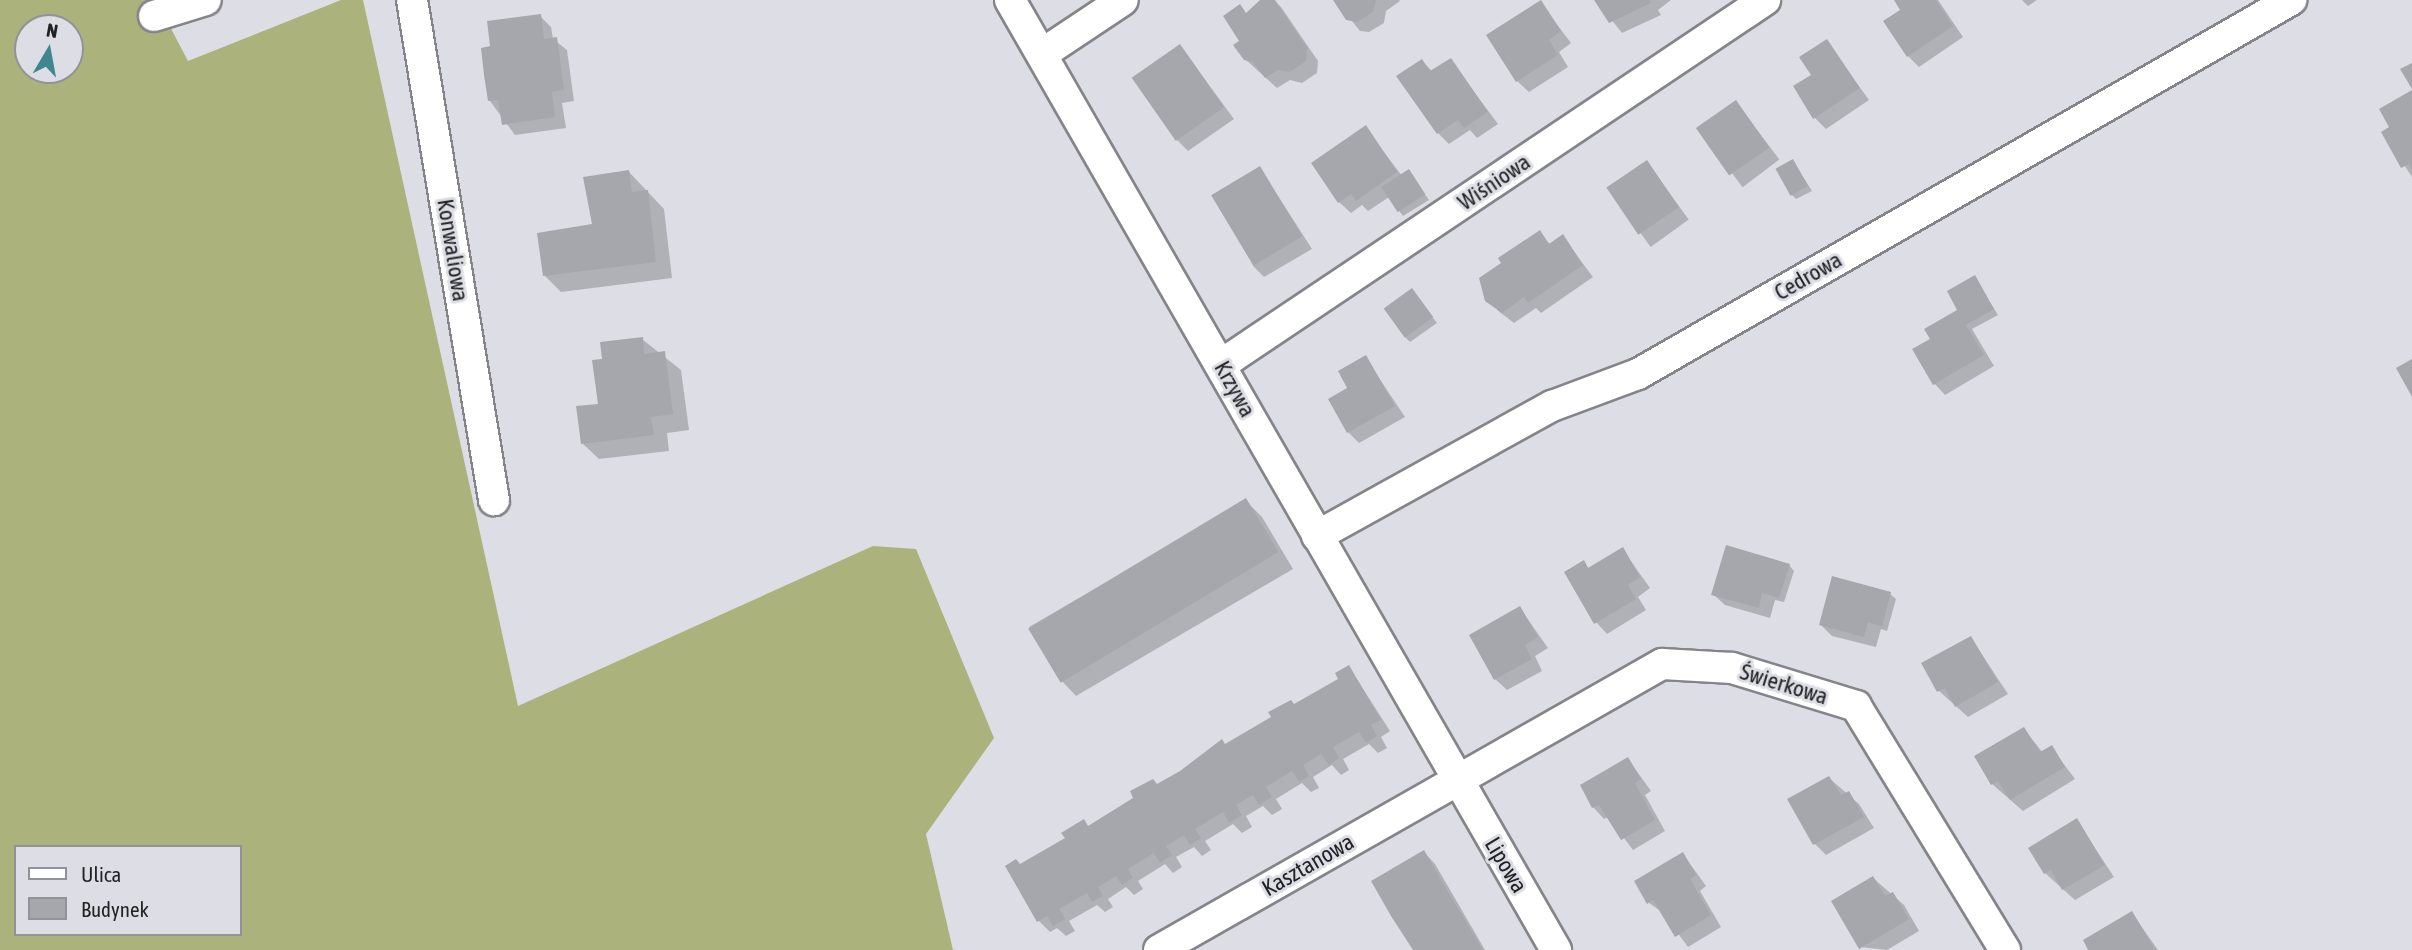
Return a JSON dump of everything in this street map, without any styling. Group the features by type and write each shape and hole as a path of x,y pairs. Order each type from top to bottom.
{"street":[{"path":"154,16 206,0"},
{"name":"Konwaliowa","path":"412,0 494,500"},
{"name":"Krzywa","path":"1010,0 1222,364 1456,780"},
{"path":"1042,54 1123,0"},
{"name":"Wiśniowa","path":"1222,364 1765,0"},
{"name":"Cedrowa","path":"1317,536 1552,406 1638,374 2291,0"},
{"name":"Świerkowa","path":"1456,780 1662,664 1732,668 1856,706 2005,950"},
{"name":"Kasztanowa","path":"1159,950 1456,780"},
{"name":"Lipowa","path":"1456,780 1556,950"}],"green space":[{"path":"0,0 156,0 188,61 341,0 363,0 518,706 873,546 916,549 994,738 926,834 953,950 0,950"}],"building":[{"path":"1260,0 1275,0 1307,48 1306,61 1290,72 1278,70 1265,78 1253,62 1244,60 1233,45 1239,41 1223,16 1240,4 1246,13"},
{"path":"1333,0 1376,0 1373,12 1357,22 1346,20"},
{"path":"1541,0 1561,31 1549,40 1558,55 1516,82 1486,35"},
{"path":"1594,0 1649,0 1651,3 1609,23"},
{"path":"1894,0 1936,0 1953,26 1907,57 1883,21 1900,10"},
{"path":"541,14 544,39 557,37 564,90 552,92 555,117 502,125 498,100 488,101 484,75 481,48 490,46 487,21"},
{"path":"1827,39 1860,88 1813,119 1793,86 1811,75 1799,57"},
{"path":"1180,44 1224,107 1176,141 1132,78"},
{"path":"1451,58 1488,112 1464,128 1458,120 1437,134 1396,76 1422,59 1430,71"},
{"path":"2412,63 2412,89 2400,69"},
{"path":"2412,90 2412,170 2409,164 2401,168 2381,132 2389,127 2379,109"},
{"path":"1736,100 1769,148 1729,176 1696,128"},
{"path":"1366,125 1397,172 1356,201 1351,194 1338,203 1311,163"},
{"path":"1793,159 1808,186 1791,196 1776,169"},
{"path":"1647,160 1679,207 1638,235 1606,187"},
{"path":"1260,166 1302,236 1253,266 1211,195"},
{"path":"1409,169 1425,194 1398,212 1381,187"},
{"path":"629,170 632,192 648,190 656,262 543,276 537,233 592,224 583,177"},
{"path":"1540,230 1549,244 1563,234 1583,265 1528,303 1524,297 1502,313 1485,301 1479,278 1501,263 1498,258"},
{"path":"1975,275 1994,309 1966,325 1984,355 1933,385 1912,349 1930,339 1924,329 1957,310 1947,291"},
{"path":"1412,288 1433,317 1405,338 1384,309"},
{"path":"643,337 644,354 665,351 673,414 651,417 654,435 581,444 576,406 598,404 592,360 602,359 600,342"},
{"path":"1366,355 1395,406 1347,433 1328,399 1347,388 1338,371"},
{"path":"2412,359 2412,397 2396,368"},
{"path":"1246,498 1278,552 1061,683 1028,629"},
{"path":"1726,545 1790,564 1779,598 1762,593 1759,608 1711,595"},
{"path":"1623,547 1640,577 1628,585 1636,599 1594,624 1564,572 1584,560 1588,568"},
{"path":"1832,576 1891,592 1882,627 1868,622 1864,637 1819,625"},
{"path":"1520,606 1538,637 1525,645 1532,659 1494,680 1469,635"},
{"path":"1971,636 1998,682 1955,707 1945,688 1937,692 1921,663"},
{"path":"1349,665 1381,720 1371,725 1377,736 1366,743 1359,732 1333,747 1339,758 1329,765 1321,754 1303,765 1309,776 1299,782 1292,771 1266,787 1272,797 1259,805 1253,795 1236,805 1242,815 1229,823 1223,812 1195,829 1201,838 1190,845 1184,835 1166,846 1172,855 1160,863 1154,853 1128,869 1133,878 1122,885 1116,876 1098,887 1103,896 1092,902 1087,893 1059,909 1065,919 1053,926 1047,916 1037,922 1005,866 1016,859 1020,864 1065,838 1061,833 1084,819 1088,826 1133,798 1130,791 1153,779 1157,784 1180,771 1222,739 1225,744 1271,717 1268,712 1291,700 1294,704 1338,679 1335,673"},
{"path":"2024,727 2040,752 2052,745 2065,767 2010,800 1998,781 1991,785 1974,756"},
{"path":"1628,757 1641,779 1635,783 1655,820 1621,840 1599,805 1592,808 1580,785"},
{"path":"1829,776 1841,795 1849,791 1864,817 1813,845 1787,799"},
{"path":"2077,818 2105,865 2062,890 2051,870 2044,874 2028,848"},
{"path":"1424,850 1483,950 1413,950 1391,916 1371,881"},
{"path":"1683,852 1696,875 1690,879 1711,915 1675,937 1653,900 1647,904 1634,881"},
{"path":"1873,876 1885,896 1893,892 1909,919 1859,949 1831,901"},
{"path":"2132,911 2155,950 2088,950 2083,940"}]}
